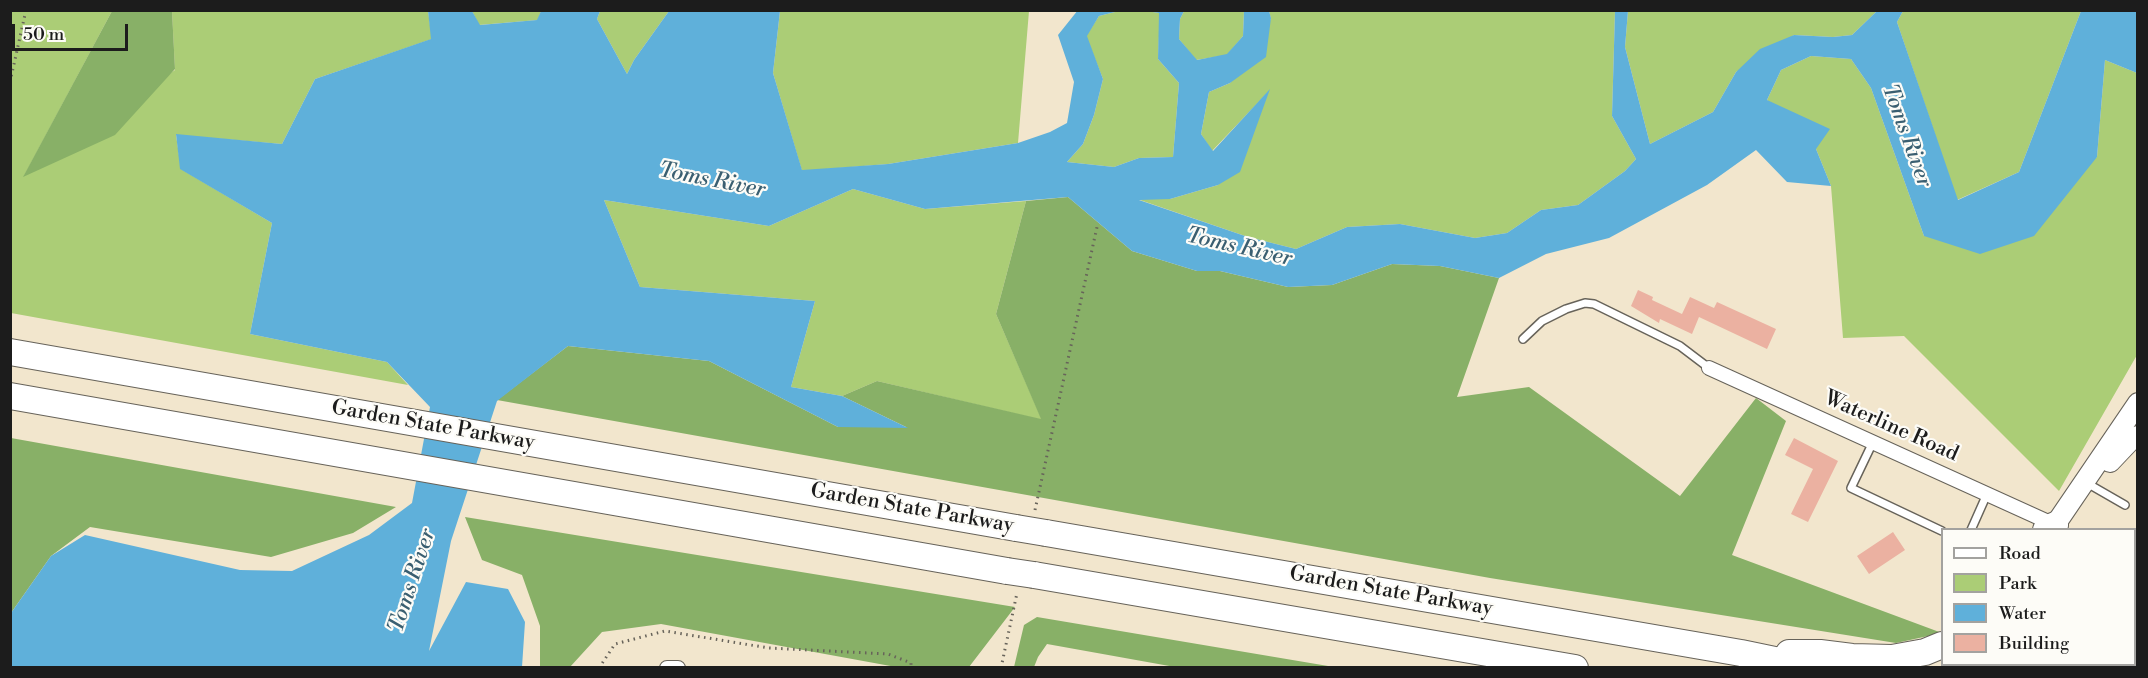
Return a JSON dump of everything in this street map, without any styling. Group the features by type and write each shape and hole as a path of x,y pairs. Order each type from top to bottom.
{"highway":[{"name":"Garden State Parkway","path":"10,352 492,436 1032,526 1741,653 1813,668"},
{"name":"Garden State Parkway","path":"10,396 1020,577 1523,663 1575,668"},
{"path":"1741,653 1820,653 1892,658 1924,652 1941,645"}],"main road":[{"path":"2113,440 2138,393"},
{"path":"2052,528 2088,479 2138,403"},
{"path":"2088,479 2115,459 2129,442 2138,436"}],"street":[{"name":"Waterline Road","path":"1709,368 1987,494 2052,528"},
{"path":"667,668 678,668"}],"lane":[{"path":"1523,339 1542,321 1566,309 1585,303 1594,304 1680,346 1709,368"},
{"path":"1873,442 1851,488 1941,531"},
{"path":"2088,479 2125,506"},
{"path":"1972,528 1987,494"}],"path":[{"path":"10,82 26,10"},
{"path":"1032,526 1097,227"},
{"path":"1000,668 1020,577"},
{"path":"599,668 615,644 665,631 769,648 888,654 911,663 911,668"}],"green space":[{"path":"10,11 112,11 24,176 175,70 172,11 428,11 432,39 315,79 282,144 176,135 181,169 272,223 250,334 387,362 408,385 11,313"},
{"path":"112,11 172,11 175,69 115,135 23,177"},
{"path":"472,11 541,11 538,20 479,25"},
{"path":"600,11 669,11 634,60 627,74 597,19"},
{"path":"780,11 1029,11 1018,143 888,164 802,171 773,73"},
{"path":"1119,11 1160,13 1158,59 1179,83 1173,157 1139,158 1114,167 1067,162 1083,144 1094,115 1103,79 1086,36 1099,16"},
{"path":"1184,11 1244,11 1243,36 1227,55 1196,60 1179,39 1180,19"},
{"path":"1269,11 1615,11 1612,116 1636,159 1625,171 1578,205 1541,210 1507,233 1475,238 1400,224 1347,227 1296,249 1248,237 1137,199 1170,199 1218,185 1269,91 1212,151 1201,134 1209,92 1230,83 1271,19"},
{"path":"1628,11 1877,11 1852,35 1833,37 1794,35 1736,72 1713,112 1650,144 1625,47"},
{"path":"1903,11 2081,11 2019,172 1957,200 1897,22"},
{"path":"1811,56 1851,59 1871,88 1924,236 2097,157 2105,60 2137,73 2137,355 2059,491 1904,336 1843,338 1831,186 1816,149 1767,100 1781,70"},
{"path":"853,189 925,209 1026,201 996,314 1042,420 877,381 842,396 791,387 815,301 640,287 604,200 769,226"},
{"path":"1068,197 1132,251 1197,271 1220,271 1288,287 1332,285 1392,264 1440,266 1499,278 1457,397 1529,387 1680,496 1756,398 1786,421 1732,555 1941,633 1896,643 1490,578 497,400 568,346 709,361 838,427 906,427 842,396 877,381 1041,419 996,314 1026,201"},
{"path":"11,438 396,507 353,533 271,557 90,527 51,556 11,613"},
{"path":"465,517 1015,607 969,667 896,667 661,624 602,632 570,667 540,667 540,626 522,575 482,560"},
{"path":"1037,617 1334,667 1175,667 1047,644 1034,667 1014,667 1024,625"}],"water":[{"name":"Toms River","path":"1078,10 1119,11 1099,16 1087,36 1103,79 1094,115 1083,144 1067,162 1114,167 1139,158 1173,157 1179,83 1158,59 1159,13 1146,11 1184,11 1180,19 1179,39 1197,60 1227,54 1243,36 1244,11 1269,11 1271,18 1266,57 1230,83 1209,92 1201,134 1213,151 1270,89 1240,172 1218,185 1170,199 1139,200 1248,237 1296,249 1347,227 1400,224 1475,238 1507,233 1541,210 1578,205 1625,171 1636,159 1612,116 1615,11 1628,11 1625,47 1650,144 1713,112 1736,72 1760,49 1794,35 1833,37 1852,35 1877,11 1903,11 1897,22 1958,200 2019,172 2081,11 2137,11 2137,73 2105,60 2097,157 2034,236 1980,254 1924,236 1871,88 1851,59 1811,56 1781,70 1767,100 1830,129 1816,149 1831,186 1787,182 1756,150 1707,185 1609,238 1546,254 1499,278 1440,266 1392,264 1332,285 1288,287 1220,271 1197,271 1132,251 1068,197 925,209 853,189 769,226 604,200 640,287 815,301 791,387 842,396 908,428 838,427 709,361 568,346 497,401 451,541 429,651 466,582 508,589 525,622 522,667 11,668 11,613 51,556 85,535 240,570 292,571 369,535 412,503 430,407 387,362 250,334 272,223 180,169 176,134 282,144 315,79 431,39 428,11 472,11 480,25 537,20 541,11 600,11 597,19 627,74 634,60 669,11 780,11 773,73 802,170 888,164 1018,143 1050,132 1067,123 1074,82 1058,35"}],"building":[{"path":"1638,290 1653,297 1652,300 1682,314 1690,297 1714,308 1717,302 1776,329 1767,349 1699,317 1692,334 1660,319 1659,323 1631,306"},
{"path":"1794,438 1838,461 1808,522 1791,514 1813,469 1785,455"},
{"path":"1893,532 1905,550 1869,574 1857,556"}]}
